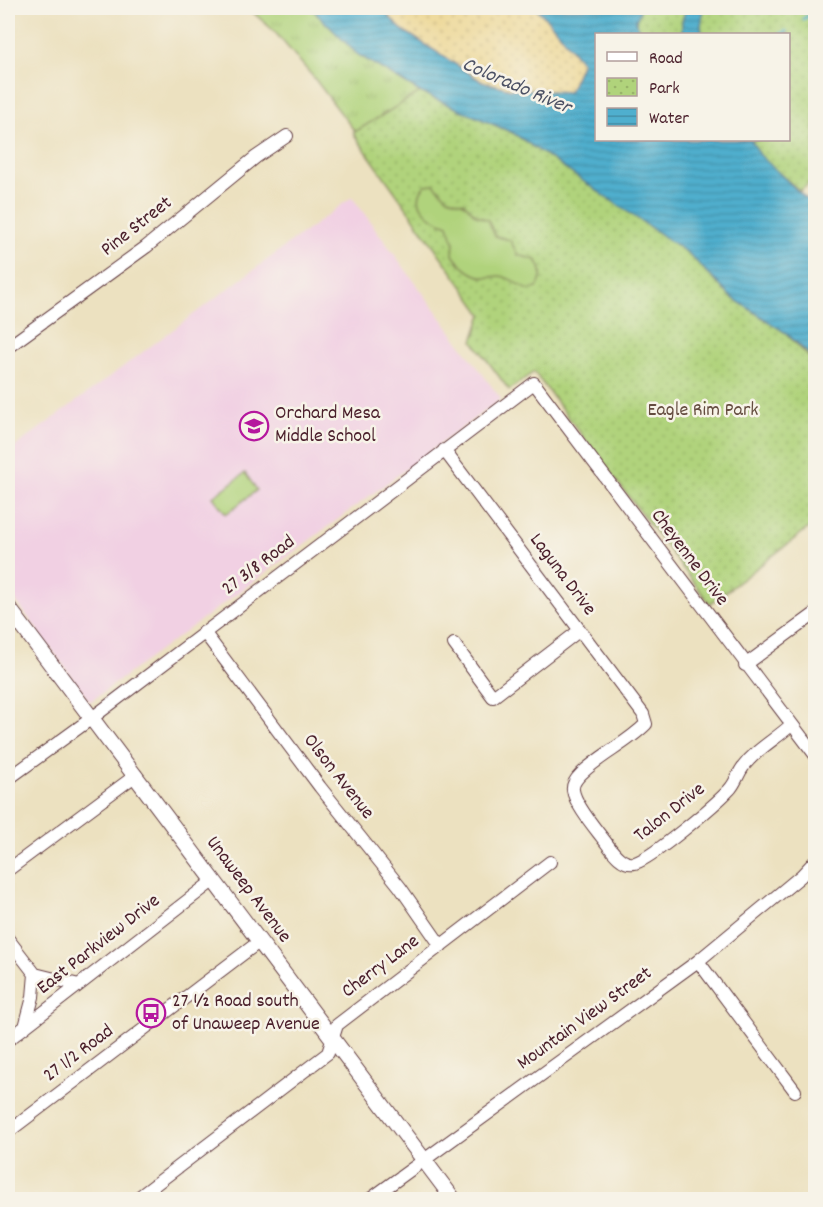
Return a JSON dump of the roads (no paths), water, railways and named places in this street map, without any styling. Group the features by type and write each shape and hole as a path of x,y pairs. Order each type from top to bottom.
{"main road":[{"name":"Unaweep Avenue","path":"8,608 454,1200"}],"street":[{"name":"Pine Street","path":"8,347 146,247 256,157 288,136"},
{"name":"27 3/8 Road","path":"8,779 534,383"},
{"name":"Cheyenne Drive","path":"534,383 816,756"},
{"name":"Laguna Drive","path":"444,450 643,714 646,724"},
{"path":"745,665 816,613"},
{"path":"454,644 493,697 580,630"},
{"name":"Olson Avenue","path":"204,632 320,787 400,887 441,946"},
{"name":"Talon Drive","path":"646,724 636,735 580,774 573,784 577,801 594,827 614,853 629,863 637,862 650,855 706,811 736,782 742,767 791,725"},
{"path":"8,870 136,775"},
{"name":"Mountain View Street","path":"369,1200 698,961 816,861"},
{"name":"Cherry Lane","path":"135,1200 328,1053 337,1025 550,862"},
{"name":"East Parkview Drive","path":"8,1040 214,880"},
{"path":"8,939 34,974 79,986"},
{"name":"27 1/2 Road","path":"8,1132 260,941"},
{"path":"698,961 795,1091"},
{"path":"25,1027 33,997 34,974"}],"water":[{"path":"311,8 381,8 401,29 481,81 510,89 569,92 582,62 554,27 535,8 641,8 636,21 640,33 595,33 595,141 752,141 760,155 815,207 815,360 786,333 731,297 689,254 513,133 420,92 357,54"},
{"path":"686,8 704,8 702,33 682,33 682,21"}],"waterway":[{"path":"803,19 816,11"}],"place":[{"name":"Orchard Mesa Middle School","path":"254,426"},
{"name":"27 ½ Road south of Unaweep Avenue","path":"151,1013"}],"water label":[{"name":"Colorado River","path":"516,87"}],"park label":[{"name":"Eagle Rim Park","path":"703,411"}]}
